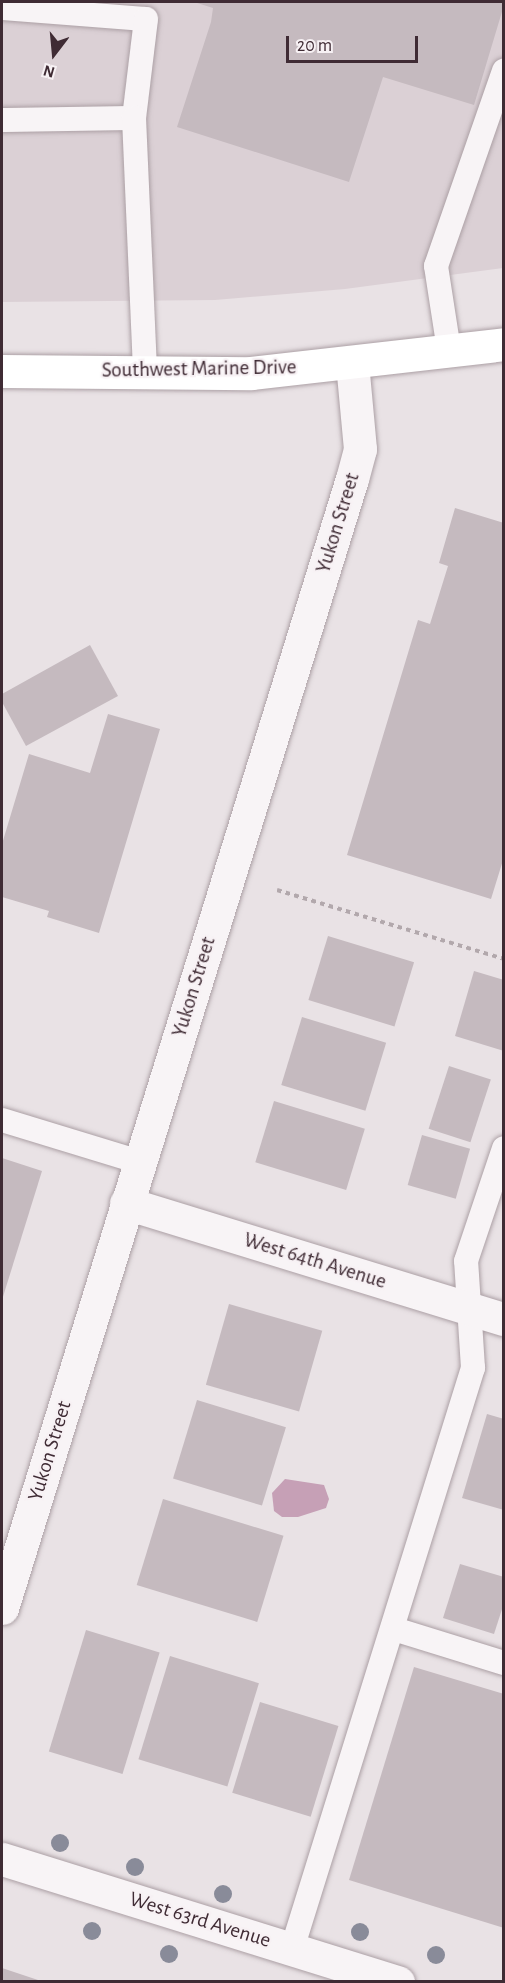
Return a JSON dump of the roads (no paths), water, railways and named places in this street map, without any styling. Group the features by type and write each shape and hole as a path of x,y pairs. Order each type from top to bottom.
{"main road":[{"name":"Southwest Marine Drive","path":"2,370 145,373 251,372 504,344"}],"street":[{"name":"Yukon Street","path":"2,1608 352,479 360,449 352,362"},
{"name":"West 64th Avenue","path":"126,1203 504,1319"},
{"name":"West 63rd Avenue","path":"2,1859 398,1982"}],"lane":[{"path":"2,8 146,19 134,118 145,373"},
{"path":"449,350 436,266 504,71"},
{"path":"2,120 134,118"},
{"path":"2,1120 139,1162"},
{"path":"292,1949 394,1629 473,1368 466,1261 504,1148"},
{"path":"394,1629 504,1663"}]}
